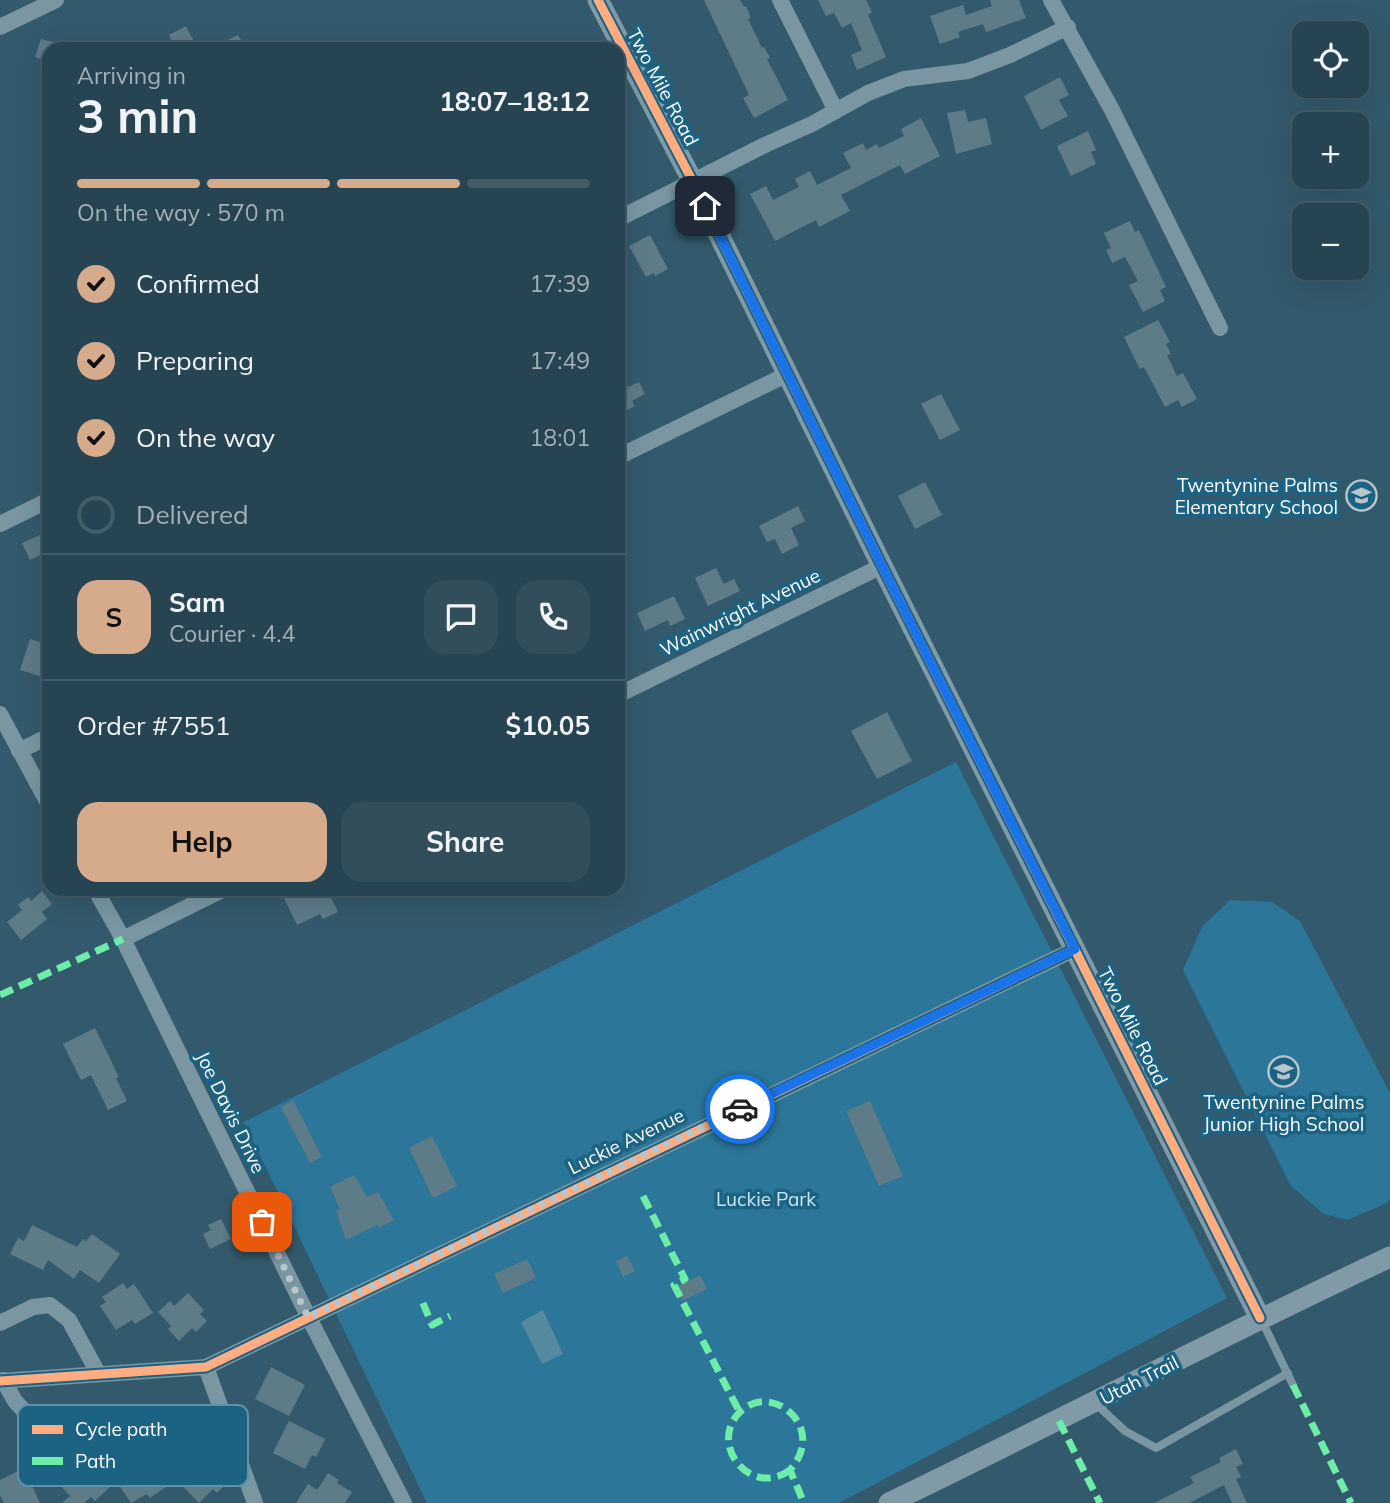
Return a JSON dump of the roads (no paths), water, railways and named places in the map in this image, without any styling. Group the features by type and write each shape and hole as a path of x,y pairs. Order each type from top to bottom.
{"street":[{"path":"0,27 56,0"},
{"name":"Two Mile Road","path":"598,0 620,42"},
{"path":"780,0 836,111"},
{"path":"1051,0 1112,110 1220,328"},
{"path":"625,216 868,93 904,79 968,71 1068,27"},
{"name":"Two Mile Road","path":"625,52 693,182 882,566 1260,1318"},
{"path":"625,454 788,374"},
{"path":"0,524 42,503"},
{"name":"Wainwright Avenue","path":"625,692 882,566"},
{"path":"0,714 42,792"},
{"path":"19,751 42,740"},
{"name":"Joe Davis Drive","path":"99,896 123,939 308,1317 404,1503"},
{"path":"123,939 210,896"},
{"name":"Luckie Avenue","path":"206,1367 1075,949"},
{"name":"Utah Trail","path":"889,1503 1095,1403 1260,1318 1390,1257"},
{"path":"0,1323 33,1307 50,1305 69,1320 98,1373"},
{"path":"19,1405 1,1380 206,1367 220,1405"},
{"path":"248,1483 255,1503"}],"lane":[{"name":"Two Mile Road","path":"1260,1318 1293,1385"},
{"path":"1095,1403 1125,1430 1156,1448 1287,1373"}],"place":[{"name":"Twentynine Palms Elementary School","path":"1361,496"},
{"name":"Twentynine Palms Junior High School","path":"1284,1071"}],"park label":[{"name":"Luckie Park","path":"766,1199"}]}
